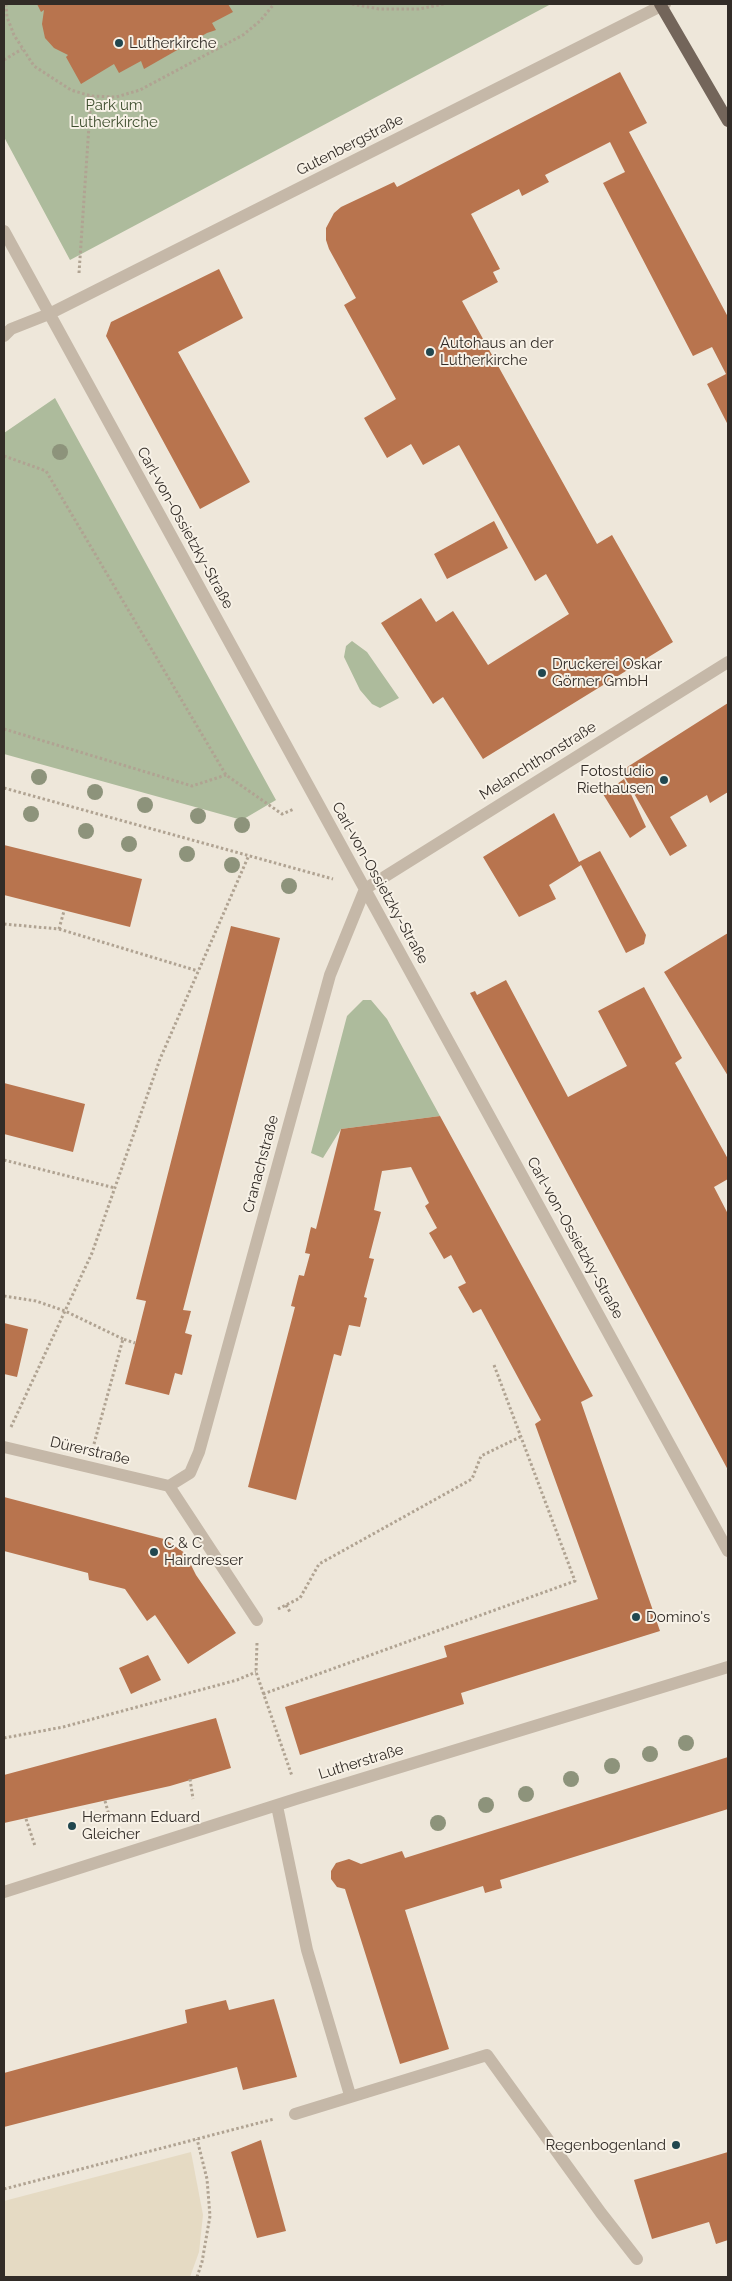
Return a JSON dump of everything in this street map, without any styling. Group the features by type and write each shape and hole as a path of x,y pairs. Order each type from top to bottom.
{"main road":[{"path":"662,4 728,121"}],"street":[{"name":"Gutenbergstraße","path":"4,336 11,329 50,314 662,4"},
{"name":"Carl-von-Ossietzky-Straße","path":"4,231 728,1551"},
{"name":"Melanchthonstraße","path":"365,889 728,662"},
{"name":"Cranachstraße","path":"169,1486 190,1473 199,1452 330,975 365,889"},
{"name":"Dürerstraße","path":"4,1447 169,1486"},
{"path":"169,1486 257,1620"},
{"name":"Lutherstraße","path":"4,1892 299,1798 728,1667"},
{"path":"276,1806 307,1950 350,2095"},
{"path":"295,2114 350,2095 487,2055 601,2213 637,2259"}],"path":[{"path":"6,4 7,17 22,49 34,66 71,90 91,96 116,97 140,90 243,35 260,21 274,4"},
{"path":"352,4 379,9 419,9 444,4"},
{"path":"4,60 22,49"},
{"path":"77,300 91,96"},
{"path":"4,456 46,471 226,775 282,814 316,800"},
{"path":"4,729 192,786 226,775"},
{"path":"4,788 365,889"},
{"path":"8,1434 92,1253 160,1059 249,855"},
{"path":"59,929 64,911"},
{"path":"4,924 59,929 198,971"},
{"path":"4,1160 114,1188"},
{"path":"4,1296 36,1301 65,1311 135,1343"},
{"path":"87,1468 123,1339"},
{"path":"263,1694 575,1581 494,1364"},
{"path":"299,1798 256,1672 257,1620 300,1598 319,1564 472,1479 481,1456 522,1436"},
{"path":"286,1605 290,1612"},
{"path":"4,1738 63,1727 237,1680 256,1672"},
{"path":"190,1779 192,1800"},
{"path":"105,1801 110,1822"},
{"path":"26,1819 35,1846"},
{"path":"4,2190 295,2114"},
{"path":"197,2139 207,2179 210,2216 202,2262 197,2277"}],"green space":[{"name":"Park um Lutherkirche","path":"4,4 551,4 70,260 4,137"},
{"path":"55,398 276,800 242,820 4,754 4,433"},
{"path":"352,641 367,652 399,698 380,708 372,704 360,690 344,657 346,646"},
{"path":"363,1000 371,1000 387,1019 440,1116 341,1129 323,1158 311,1153 347,1016"}],"shaded area":[{"path":"191,2152 203,2215 199,2252 190,2277 4,2277 4,2201"}],"building":[{"name":"Lutherkirche","path":"37,4 228,4 233,12 212,23 216,30 207,33 144,69 141,61 119,73 114,64 81,84 66,57 68,55 54,48 45,38 42,24 44,10 41,12"},
{"path":"620,72 647,123 629,132 728,317 728,425 707,384 726,374 712,347 693,356 603,183 625,172 610,142 545,175 549,182 522,196 519,189 471,214 500,269 493,272 498,282 462,301 597,544 612,535 673,642 483,759 443,697 433,704 381,623 421,598 436,622 453,611 488,665 569,614 546,574 535,581 459,445 423,465 411,444 387,458 364,418 396,399 344,305 356,298 329,249 326,240 326,228 334,213 341,207 394,182 397,187"},
{"path":"219,269 243,318 178,352 250,482 200,509 106,336 111,322"},
{"path":"494,521 508,548 447,579 434,554"},
{"path":"728,703 728,792 710,803 707,795 670,817 687,846 670,856 621,771"},
{"path":"624,779 646,827 630,838 603,794"},
{"path":"554,813 579,862 600,851 646,935 644,944 626,953 581,865 549,885 556,899 519,917 483,857"},
{"path":"4,845 142,879 130,927 4,895"},
{"path":"231,926 280,938 183,1310 191,1311 185,1333 192,1335 182,1375 175,1373 169,1395 125,1384 146,1301 136,1299"},
{"path":"728,933 728,1076 664,972"},
{"path":"506,980 568,1097 627,1066 598,1011 644,987 682,1058 675,1063 728,1159 728,1179 714,1187 728,1214 728,1470 470,993 475,991 477,995"},
{"path":"4,1083 85,1104 73,1152 4,1134"},
{"path":"440,1116 593,1396 581,1402 660,1631 461,1693 464,1704 300,1755 285,1707 447,1657 444,1646 598,1599 535,1424 541,1420 481,1309 473,1313 458,1287 466,1283 451,1255 444,1259 429,1233 437,1228 425,1206 429,1203 411,1167 382,1171 374,1210 381,1212 369,1258 374,1259 364,1297 367,1298 360,1327 349,1325 341,1356 334,1354 296,1500 248,1487 295,1307 291,1306 299,1275 304,1276 310,1254 305,1253 311,1227 316,1229 341,1129"},
{"path":"4,1323 28,1329 17,1377 4,1374"},
{"path":"4,1497 164,1539 185,1553 196,1575 236,1633 188,1664 155,1615 147,1621 125,1589 89,1580 88,1573 4,1551"},
{"path":"148,1655 161,1680 131,1694 119,1668"},
{"path":"216,1718 231,1768 170,1786 4,1823 4,1775"},
{"path":"728,1757 728,1809 500,1880 502,1888 485,1893 483,1886 405,1910 449,2049 400,2064 345,1889 337,1887 331,1879 331,1871 336,1863 349,1859 361,1864 402,1851 405,1858"},
{"path":"274,1999 297,2077 243,2090 237,2067 4,2127 4,2073 187,2023 185,2010 226,2000 229,2010"},
{"path":"261,2140 286,2231 257,2238 231,2152"},
{"path":"728,2152 728,2240 716,2244 709,2222 652,2239 634,2180"}],"place":[{"name":"Lutherkirche","path":"119,43"},
{"name":"Autohaus an der Lutherkirche","path":"430,352"},
{"name":"Druckerei Oskar Görner GmbH","path":"542,673"},
{"name":"Fotostudio Riethausen","path":"664,780"},
{"name":"C & C Hairdresser","path":"154,1552"},
{"name":"Domino's","path":"636,1617"},
{"name":"Hermann Eduard Gleicher","path":"72,1826"},
{"name":"Regenbogenland","path":"676,2145"}]}
